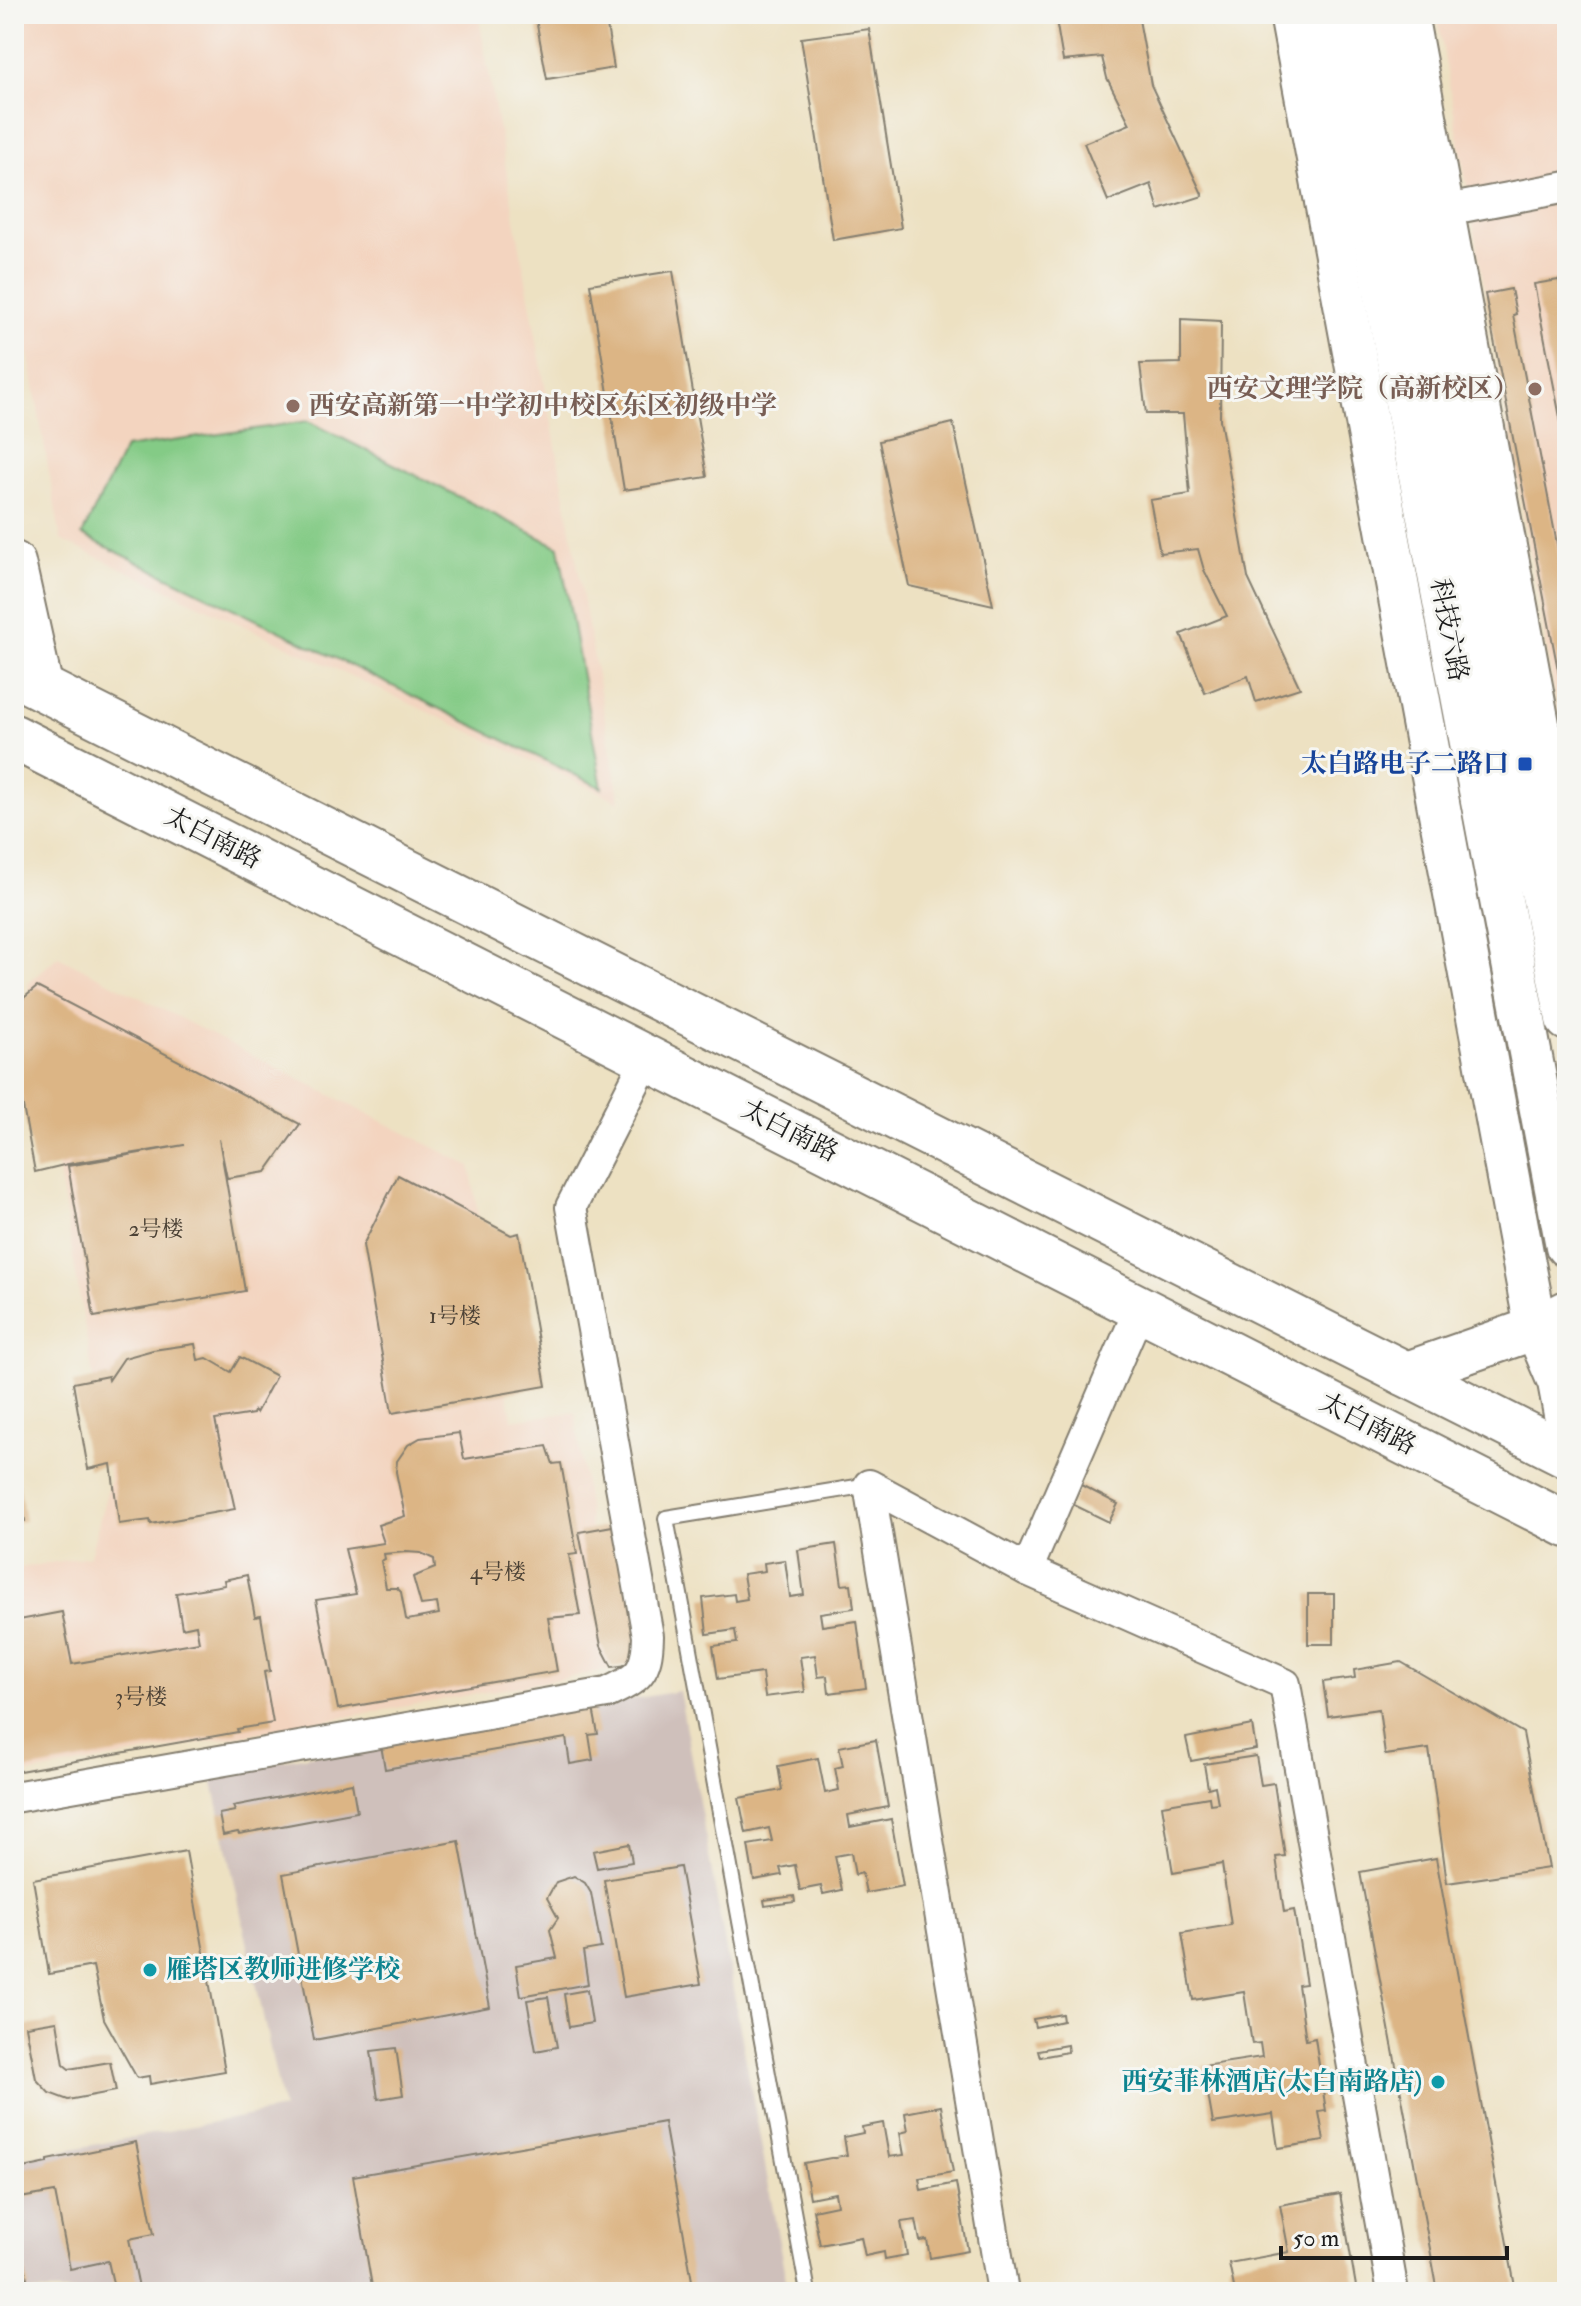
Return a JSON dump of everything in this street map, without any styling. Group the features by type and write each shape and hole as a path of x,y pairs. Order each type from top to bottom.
{"main road":[{"path":"1291,14 1551,1320 1567,1425"},
{"name":"科技六路","path":"1332,14 1406,218 1567,1246"},
{"name":"科技六路","path":"1367,14 1503,744 1543,895 1567,1019"},
{"path":"1406,14 1406,218 1567,880"},
{"path":"14,563 28,682 1567,1455"},
{"name":"太白南路","path":"14,737 1567,1525"},
{"path":"1404,1374 1551,1320"}],"street":[{"path":"1406,218 1567,187"},
{"path":"14,1797 607,1693 634,1681 648,1659 648,1636 571,1207 647,1058"},
{"path":"1027,1570 1140,1308"},
{"path":"869,1485 1027,1570 1285,1684 1393,2292"},
{"path":"869,1485 1003,2292"}],"lane":[{"path":"808,2292 666,1518 869,1485"}],"shaded area":[{"name":"西安高新第一中学初中校区东区初级中学","path":"14,14 478,14 620,802 61,540 14,273"},
{"name":"西安文理学院（高新校区）","path":"1437,14 1567,14 1567,765"},
{"path":"58,956 470,1166 512,1420 575,1412 610,1670 14,1776 14,1569 90,1556 110,1480 28,984"},
{"path":"679,1691 788,2292 14,2292 14,2160 283,2109 211,1773"}],"green space":[{"path":"308,421 559,547 602,788 82,535 125,448"}],"building":[{"path":"535,14 605,14 614,68 547,79"},
{"path":"1055,14 1138,14 1151,85 1203,196 1159,210 1151,184 1108,201 1084,143 1130,124 1107,78 1102,57 1063,61"},
{"path":"869,29 901,228 833,240 801,38"},
{"path":"673,271 707,477 624,490 590,284"},
{"path":"1559,280 1567,323 1566,448 1534,284"},
{"path":"1511,289 1516,314 1513,315 1567,596 1567,716 1485,294"},
{"path":"1181,319 1221,321 1220,420 1248,578 1300,688 1256,702 1248,676 1205,693 1181,634 1227,616 1204,570 1198,549 1160,553 1150,500 1190,494 1183,414 1146,414 1140,364 1181,363"},
{"path":"953,423 993,605 909,586 879,441"},
{"path":"37,987 300,1124 266,1172 227,1178 219,1139 245,1291 94,1317 68,1166 184,1145 68,1164 35,1172 14,1058 14,1006"},
{"path":"398,1175 511,1235 519,1233 546,1386 392,1413 363,1245"},
{"path":"195,1344 198,1360 207,1358 231,1372 240,1357 276,1376 256,1413 215,1420 235,1509 151,1524 150,1520 119,1524 111,1464 88,1469 73,1383 108,1376 109,1380 124,1358"},
{"path":"459,1433 464,1459 547,1446 553,1464 561,1463 577,1554 569,1555 580,1615 548,1618 557,1671 338,1709 316,1600 356,1594 345,1549 384,1543 378,1525 405,1516 396,1472 397,1461 408,1445 420,1438","holes":["421,1553 434,1559 435,1568 413,1577 421,1605 437,1603 439,1614 408,1620 401,1592 397,1588 386,1588 381,1561 385,1559 384,1554"]},
{"path":"14,1464 25,1521 14,1523"},
{"path":"1081,1485 1118,1504 1109,1522 1072,1504"},
{"path":"618,1525 641,1641 628,1665 612,1667 601,1646 579,1532"},
{"path":"836,1544 842,1585 851,1584 854,1608 820,1613 822,1626 857,1621 866,1688 829,1693 827,1676 818,1677 815,1655 800,1657 805,1692 765,1697 762,1673 718,1679 713,1646 737,1643 735,1630 707,1634 703,1598 734,1594 735,1601 747,1599 743,1574 765,1571 764,1563 785,1560 790,1597 804,1595 798,1550"},
{"path":"247,1575 255,1617 261,1616 270,1671 264,1672 273,1723 14,1772 14,1621 62,1612 72,1664 199,1642 196,1625 182,1628 176,1593 225,1585 224,1580"},
{"path":"1308,1594 1334,1594 1334,1644 1308,1644"},
{"path":"1401,1662 1523,1733 1549,1868 1447,1883 1429,1749 1385,1755 1379,1709 1328,1716 1323,1682 1355,1678 1354,1670"},
{"path":"593,1708 598,1734 589,1735 593,1760 570,1764 566,1738 385,1769 381,1745"},
{"path":"1252,1725 1256,1749 1191,1761 1186,1738"},
{"path":"876,1740 888,1807 848,1815 850,1827 891,1819 903,1886 866,1893 862,1873 855,1875 851,1853 835,1856 842,1890 823,1894 821,1886 800,1890 795,1865 780,1868 782,1875 754,1880 748,1845 772,1841 769,1828 746,1833 739,1798 782,1790 778,1766 818,1758 825,1793 839,1790 835,1768 843,1766 839,1747"},
{"path":"1256,1756 1261,1785 1274,1783 1285,1856 1276,1857 1284,1912 1294,1910 1306,1984 1298,1985 1306,2040 1315,2038 1326,2111 1319,2112 1324,2141 1278,2148 1273,2114 1213,2123 1203,2066 1262,2057 1260,2043 1252,2044 1244,1992 1193,2000 1182,1933 1231,1925 1222,1864 1173,1873 1162,1805 1209,1797 1210,1804 1218,1803 1215,1786 1208,1788 1204,1764"},
{"path":"352,1783 357,1812 223,1835 219,1814 235,1811 233,1806"},
{"path":"459,1841 490,2007 314,2040 283,1874"},
{"path":"629,1844 632,1862 597,1868 593,1851"},
{"name":"雁塔区教师进修学校","path":"186,1851 225,2071 150,2084 149,2076 137,2078 104,2019 93,1966 49,1974 33,1879"},
{"name":"西安菲林酒店(太白南路店)","path":"1436,1858 1516,2292 1438,2292 1360,1872"},
{"path":"680,1867 701,1984 624,1997 604,1880"},
{"path":"574,1876 585,1883 591,1893 601,1948 583,1951 588,1984 521,1996 516,1965 557,1958 550,1930 558,1918 547,1898 556,1882"},
{"path":"794,1896 795,1902 765,1906 764,1900"},
{"path":"587,1990 592,2023 569,2027 564,1994"},
{"path":"548,1997 557,2047 536,2051 527,2000"},
{"path":"1062,2014 1063,2021 1035,2027 1033,2019"},
{"path":"57,2021 64,2065 69,2069 110,2062 116,2091 68,2100 49,2093 36,2079 26,2026"},
{"path":"1067,2045 1068,2052 1040,2057 1038,2050"},
{"path":"396,2048 403,2095 378,2099 371,2051"},
{"path":"941,2106 953,2172 919,2178 921,2190 956,2183 968,2251 930,2258 927,2240 920,2241 916,2220 901,2222 907,2255 885,2259 884,2252 865,2256 861,2237 820,2245 813,2210 837,2205 835,2193 810,2198 804,2163 847,2155 844,2137 863,2133 862,2127 883,2123 889,2157 904,2155 900,2133 908,2131 905,2113"},
{"path":"664,2122 694,2292 373,2292 353,2176"},
{"path":"136,2142 154,2234 129,2239 140,2292 115,2292 108,2261 70,2269 55,2192 20,2198 14,2170"},
{"path":"1340,2194 1357,2292 1235,2292 1229,2263 1289,2252 1280,2205"},
{"path":"24,2264 29,2288 14,2291 14,2267"}],"place":[{"name":"西安文理学院（高新校区）","path":"1535,389"},
{"name":"西安高新第一中学初中校区东区初级中学","path":"293,406"},
{"name":"太白路电子二路口","path":"1525,764"},
{"name":"雁塔区教师进修学校","path":"150,1970"},
{"name":"西安菲林酒店(太白南路店)","path":"1438,2082"}]}
